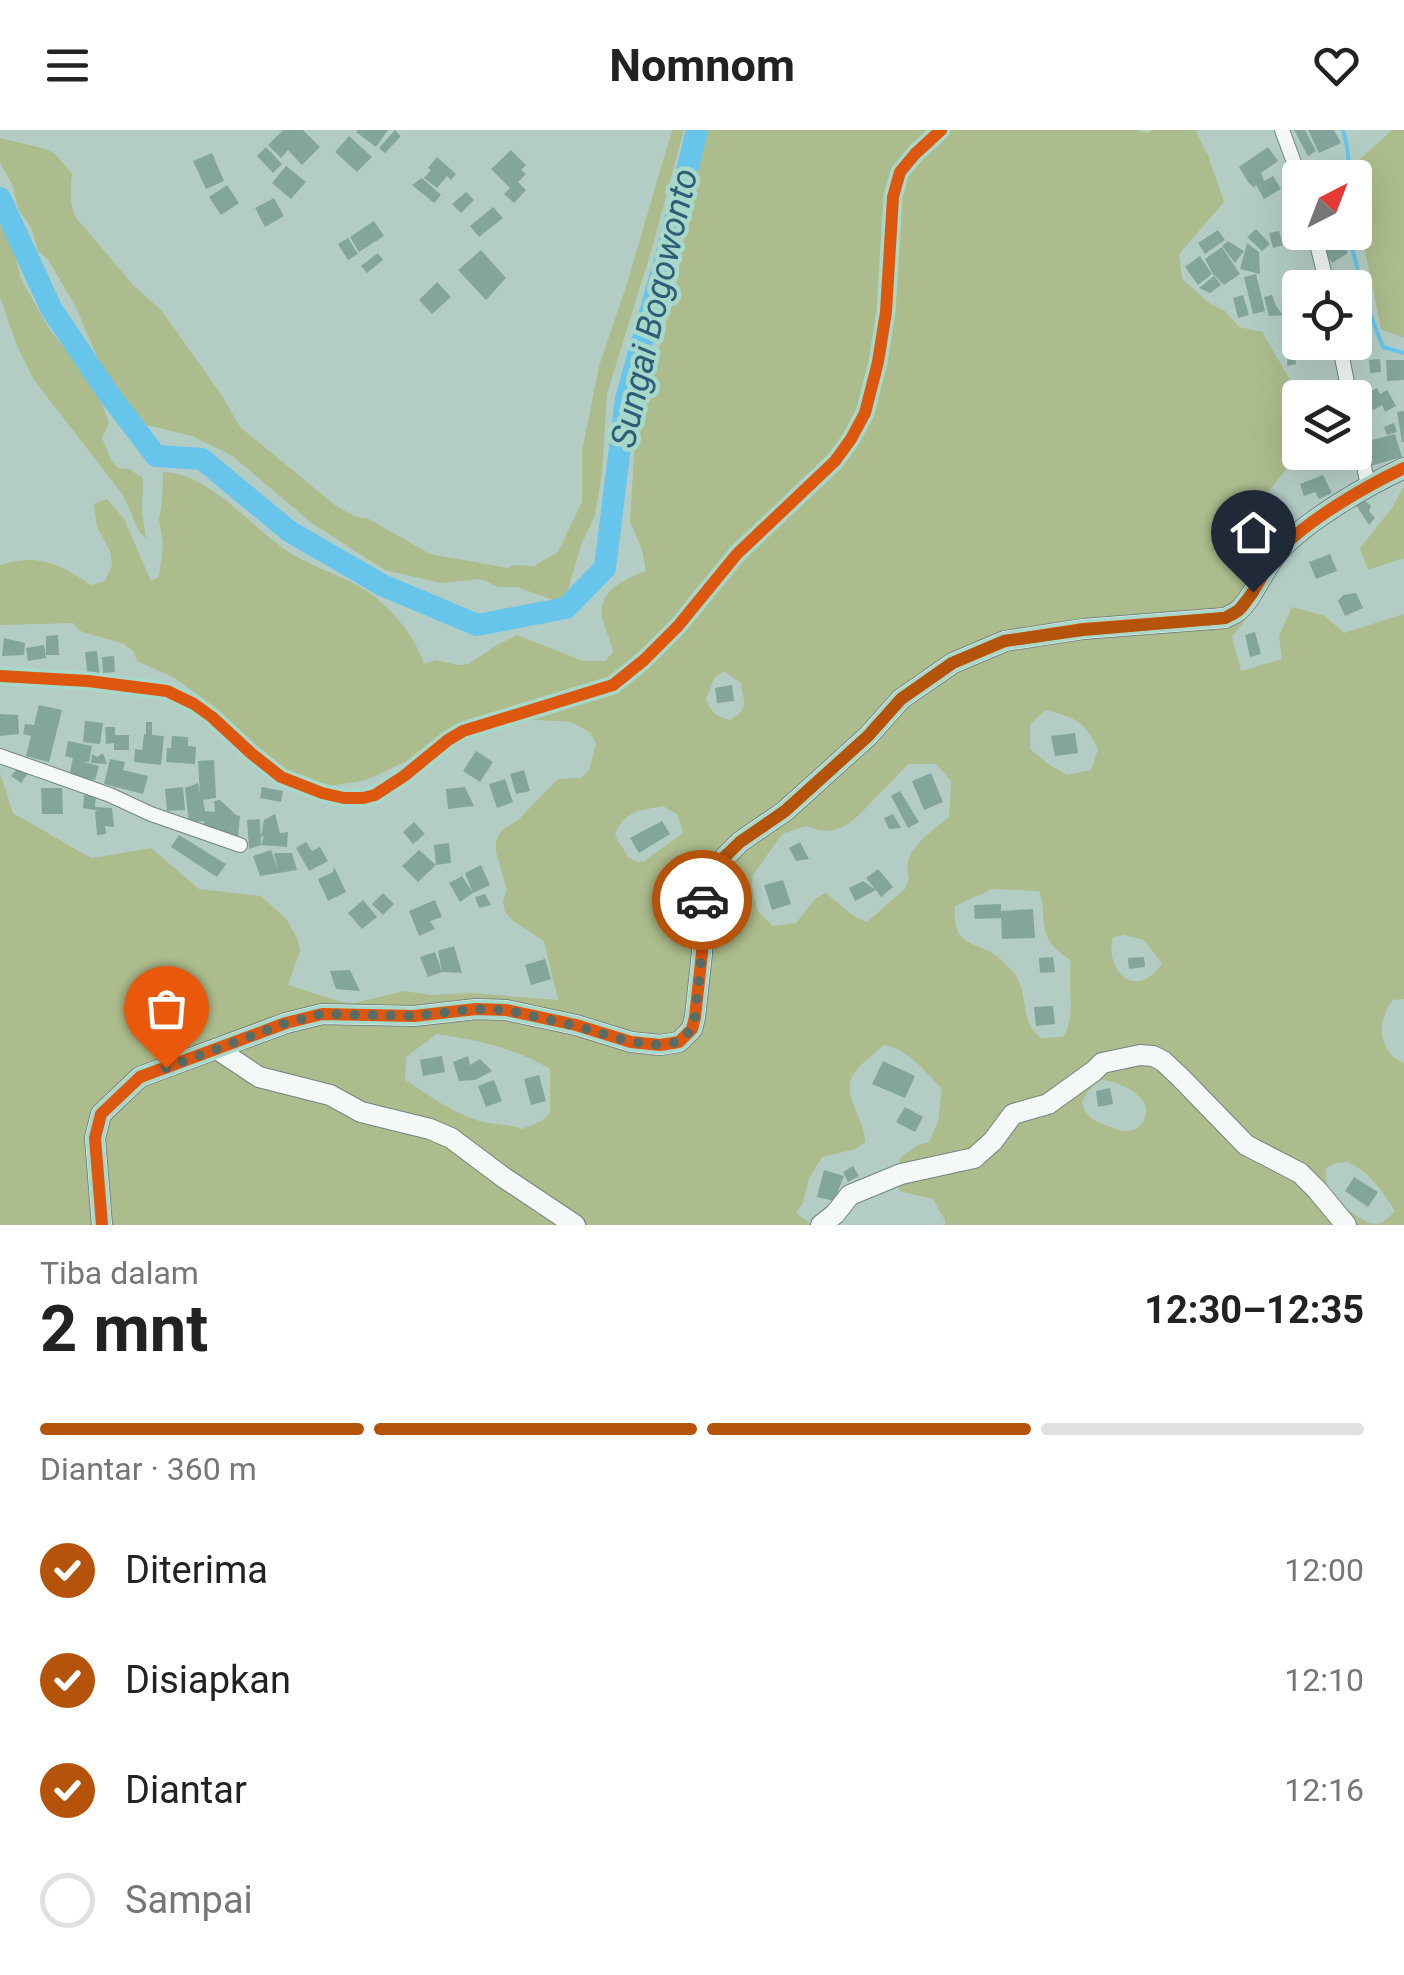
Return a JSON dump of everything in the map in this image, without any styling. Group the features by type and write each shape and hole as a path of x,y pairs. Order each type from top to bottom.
{"street":[{"path":"0,676 167,691 212,716 281,778 322,793 363,798 387,788 463,731 613,685 678,626 736,554 835,461 851,439 865,413 878,362 886,312 892,197 900,172 941,130"},
{"path":"1282,130 1293,160"},
{"path":"102,1225 95,1138 101,1114 140,1077 286,1023 322,1014 414,1016 506,1010 631,1042 669,1044 692,1029 695,1018 702,953 702,896 712,870 868,736 901,699 952,663 1004,641 1225,618 1239,610 1262,572 1292,538 1368,486 1404,468"},
{"path":"1365,470 1368,486"},
{"path":"0,756 240,846"},
{"path":"216,1049 259,1077 330,1095 361,1112 452,1138 575,1225"},
{"path":"821,1225 850,1195 901,1174 974,1158 1013,1114 1048,1104 1102,1063 1140,1055 1163,1061 1246,1146 1300,1173 1346,1225"}],"green space":[{"path":"672,130 684,130 607,394 595,515 568,589 556,601 481,579 441,583 385,570 313,524 231,455 192,436 146,425 119,396 103,371 76,307 47,258 38,251 31,227 18,209 13,186 0,163 0,138 55,154 72,174 71,197 77,219 134,286 162,311 240,427 336,506 356,517 367,518 430,554 508,568 534,566 558,552 582,502 582,451 599,366"},
{"path":"708,130 1195,130 1224,202 1179,254 1182,279 1209,303 1225,311 1239,327 1262,332 1290,380 1282,380 1282,470 1285,470 1268,492 1276,535 1274,555 1255,604 1232,637 1241,671 1282,659 1279,636 1292,607 1325,616 1344,633 1404,614 1404,999 1393,1000 1387,1008 1382,1035 1388,1051 1404,1064 1404,1225 945,1225 933,1199 899,1191 900,1158 929,1142 938,1122 942,1088 909,1056 884,1045 857,1069 850,1081 865,1142 856,1149 822,1157 809,1178 803,1203 796,1213 812,1225 0,1225 0,773 13,813 92,858 151,848 199,889 261,896 287,920 298,940 300,951 288,985 354,1003 404,991 558,1000 544,941 505,912 507,890 496,841 501,831 519,819 558,779 581,778 589,770 596,744 591,733 571,722 493,717 445,731 405,762 366,780 331,786 291,772 255,747 214,707 175,678 137,661 124,644 80,631 73,623 0,625 0,565 37,561 58,566 91,585 105,581 112,565 110,551 97,527 94,504 107,499 124,519 151,581 159,577 163,472 198,482 292,554 368,592 402,624 424,664 436,660 469,664 517,635 583,661 605,661 613,652 603,621 603,602 613,588 646,571 642,549 630,522 636,424 675,293","holes":["724,671 741,683 743,708 730,720 715,713 706,699 715,677","1045,710 1078,722 1098,750 1091,770 1067,775 1048,764 1030,749 1030,725","908,764 936,764 951,781 949,817 913,851 905,889 867,922 826,893 816,898 796,923 773,926 757,910 753,875 782,834 806,826 827,831 844,826","663,806 678,815 683,833 644,861 628,857 615,835 622,821 633,813","992,889 1039,891 1048,937 1071,961 1071,1011 1063,1037 1041,1038 1034,1031 1014,973 997,956 960,936 955,906","1124,935 1144,940 1162,963 1143,980 1125,978 1113,962 1113,937","437,1034 510,1050 550,1069 550,1112 542,1121 522,1129 473,1119 405,1080 406,1057","1100,1080 1111,1082 1139,1097 1146,1105 1146,1115 1141,1124 1125,1131 1096,1121 1082,1103","1348,1162 1363,1171 1395,1211 1381,1223 1367,1222 1335,1198 1327,1184 1326,1168"]},
{"path":"1392,130 1404,130 1404,338 1381,329 1365,250 1372,250 1372,160 1359,160"},
{"path":"0,212 10,233 21,279 51,332 93,380 109,423 102,438 111,460 118,468 129,469 143,478 146,538 123,495 34,380 18,348 0,297"},
{"path":"1404,486 1404,558 1368,570 1360,548"}],"building":[{"path":"283,130 303,130 320,147 302,165 288,150 281,158 268,145"},
{"path":"358,130 388,130 376,147"},
{"path":"395,130 401,136 385,153 379,148"},
{"path":"1294,130 1305,130 1316,151 1308,156"},
{"path":"1308,130 1334,130 1341,143 1319,153"},
{"path":"349,136 372,157 357,172 335,152"},
{"path":"266,147 282,164 273,173 257,156"},
{"path":"1268,147 1278,161 1261,173 1264,181 1273,176 1281,189 1264,199 1239,167"},
{"path":"511,150 526,165 521,170 526,174 518,182 526,190 514,203 504,194 510,188 491,169"},
{"path":"212,153 224,181 206,189 193,161"},
{"path":"437,157 456,174 451,180 447,176 437,188 424,178"},
{"path":"286,166 306,182 291,199 272,183"},
{"path":"422,178 441,195 434,203 412,185"},
{"path":"227,185 239,203 221,215 209,197"},
{"path":"466,192 474,200 461,213 452,204"},
{"path":"274,198 284,216 265,227 255,208"},
{"path":"493,207 503,218 479,237 470,226"},
{"path":"374,221 384,236 359,252 350,237"},
{"path":"1256,229 1270,244 1262,251 1247,237"},
{"path":"1218,230 1225,240 1205,254 1198,243"},
{"path":"1279,231 1282,245 1273,248 1269,233"},
{"path":"348,238 358,254 348,260 338,244"},
{"path":"1228,241 1244,251 1235,263 1222,246"},
{"path":"1247,243 1259,252 1260,274 1240,269"},
{"path":"1222,247 1240,274 1224,285 1205,259"},
{"path":"481,250 506,278 486,300 458,270"},
{"path":"1324,250 1346,250 1348,253 1332,263"},
{"path":"378,253 383,260 367,273 361,266"},
{"path":"1200,256 1212,274 1198,285 1185,267"},
{"path":"1256,274 1265,311 1253,314 1244,277"},
{"path":"1214,276 1221,285 1210,293 1199,288"},
{"path":"437,282 451,297 432,314 419,300"},
{"path":"1243,295 1249,315 1238,318 1233,298"},
{"path":"1272,295 1282,315 1269,316 1264,297"},
{"path":"1380,359 1381,372 1370,373 1372,360"},
{"path":"1386,360 1404,360 1404,380 1387,381"},
{"path":"1377,388 1380,394 1387,390 1396,406 1385,412 1382,405 1373,410 1372,391"},
{"path":"1404,411 1404,442 1402,442 1397,412"},
{"path":"1394,423 1397,432 1387,435 1384,427"},
{"path":"1395,434 1402,457 1372,465 1372,440"},
{"path":"1323,475 1332,493 1319,499 1315,492 1304,496 1300,484"},
{"path":"1359,496 1371,506 1369,511 1375,518 1369,525 1354,502"},
{"path":"1330,554 1337,571 1316,579 1309,562"},
{"path":"1356,593 1363,608 1345,616 1338,601 1343,595"},
{"path":"1255,632 1261,654 1250,657 1245,635"},
{"path":"58,635 59,655 46,655 46,636"},
{"path":"4,638 25,643 24,655 2,656"},
{"path":"44,645 46,658 28,661 26,648"},
{"path":"97,651 100,677 88,679 85,652"},
{"path":"114,656 115,672 103,673 102,657"},
{"path":"732,685 734,701 717,703 715,688"},
{"path":"39,705 62,710 49,762 26,756 31,736 23,734 25,724 34,725"},
{"path":"0,714 18,715 19,734 0,736"},
{"path":"85,721 103,723 100,744 83,742"},
{"path":"146,722 152,722 152,735 164,736 161,765 134,762 135,749 142,750"},
{"path":"105,727 115,727 115,735 129,735 129,750 114,750 114,743 106,744"},
{"path":"1075,733 1078,753 1055,756 1051,736"},
{"path":"172,736 188,737 188,746 196,747 195,764 166,762"},
{"path":"68,741 92,746 89,762 84,762 99,766 95,780 69,777 73,758 65,756"},
{"path":"476,751 493,762 480,782 463,771"},
{"path":"103,753 107,764 91,763 92,754 97,757"},
{"path":"110,759 125,762 123,770 148,776 143,794 104,784"},
{"path":"214,760 216,798 203,800 205,811 215,812 214,801 220,800 240,816 238,838 203,831 204,821 189,822 185,788 198,783 200,795 198,761"},
{"path":"20,765 29,772 21,783 11,776"},
{"path":"524,770 530,791 516,794 510,774"},
{"path":"931,773 943,802 924,810 912,781"},
{"path":"505,779 513,802 497,808 489,784"},
{"path":"183,787 185,810 167,811 165,789"},
{"path":"262,787 283,791 281,802 260,798"},
{"path":"465,787 474,806 448,809 446,789"},
{"path":"41,788 62,788 63,814 42,814"},
{"path":"900,791 919,822 908,828 891,796"},
{"path":"84,795 96,796 95,807 112,808 114,827 105,826 106,834 97,835 95,811 100,811 83,808"},
{"path":"275,814 280,833 288,832 287,847 261,845 264,820"},
{"path":"893,814 901,828 889,829 884,818"},
{"path":"260,819 261,845 249,849 247,820"},
{"path":"662,821 670,834 639,853 630,838"},
{"path":"414,822 425,834 413,844 403,832"},
{"path":"179,835 226,864 217,877 171,847"},
{"path":"306,842 312,851 320,847 328,861 309,871 296,848"},
{"path":"800,842 809,859 796,861 789,848"},
{"path":"449,843 451,863 436,865 434,845"},
{"path":"271,850 278,869 274,853 292,853 297,870 260,876 253,856"},
{"path":"419,850 436,865 418,882 402,866"},
{"path":"481,865 490,885 473,893 465,873"},
{"path":"334,867 346,892 328,901 318,879 333,872"},
{"path":"878,869 893,887 881,897 866,878"},
{"path":"462,876 473,893 460,902 449,883"},
{"path":"783,880 791,904 772,910 764,885"},
{"path":"863,881 876,890 855,901 849,888"},
{"path":"383,893 394,904 383,915 372,904"},
{"path":"485,894 491,905 479,908 475,897"},
{"path":"363,900 377,917 362,929 348,913"},
{"path":"435,900 442,917 430,921 435,929 419,936 409,911"},
{"path":"1001,904 1001,911 1033,909 1035,938 1002,939 1001,918 975,919 974,905"},
{"path":"454,946 462,973 442,972 438,951"},
{"path":"435,952 442,972 428,977 420,957"},
{"path":"1053,957 1055,972 1040,973 1039,958"},
{"path":"1144,957 1145,967 1129,969 1128,958"},
{"path":"545,959 551,979 531,985 525,965"},
{"path":"350,970 360,991 336,989 330,971"},
{"path":"1053,1006 1055,1024 1036,1026 1034,1007"},
{"path":"442,1056 445,1072 423,1076 420,1060"},
{"path":"468,1056 470,1065 480,1059 492,1071 475,1080 459,1081 453,1062"},
{"path":"883,1061 915,1076 905,1098 872,1084"},
{"path":"539,1075 546,1101 531,1105 524,1079"},
{"path":"494,1080 502,1101 486,1107 478,1086"},
{"path":"1110,1088 1113,1104 1098,1107 1096,1091"},
{"path":"905,1107 923,1117 915,1132 896,1122"},
{"path":"853,1166 859,1176 848,1182 843,1172"},
{"path":"824,1170 844,1176 834,1201 817,1197"},
{"path":"1354,1177 1378,1192 1368,1207 1345,1191"}],"waterway":[{"name":"Sungai Bogowonto","path":"0,198 52,310 156,456 202,459 289,531 382,585 477,625 566,608 605,568 626,399 697,130"},
{"path":"1343,130 1348,160"},
{"path":"1353,250 1367,306 1383,347 1404,353"}],"cycle path":[{"path":"0,676 167,691 212,717 281,777 344,798 375,795 463,731 613,685 678,626 737,554 835,461 851,439 865,413 878,362 886,312 893,197 900,172 941,130"},
{"path":"102,1225 95,1138 101,1114 140,1077 286,1023 322,1014 414,1016 506,1010 631,1042 679,1042 692,1029 695,1017 702,953 702,896 712,870 868,736 901,699 953,663 1005,641 1083,629 1225,618 1236,613 1291,539 1338,505 1404,468"}],"way so far":[{"path":"166,1068 286,1023 322,1014 414,1016 506,1010 631,1042 679,1042 692,1029 695,1018 702,953 702,900"}],"route":[{"path":"702,900 704,884 712,870 740,842 785,811 868,736 901,699 952,663 1004,641 1225,618 1239,610 1253,592"}]}
